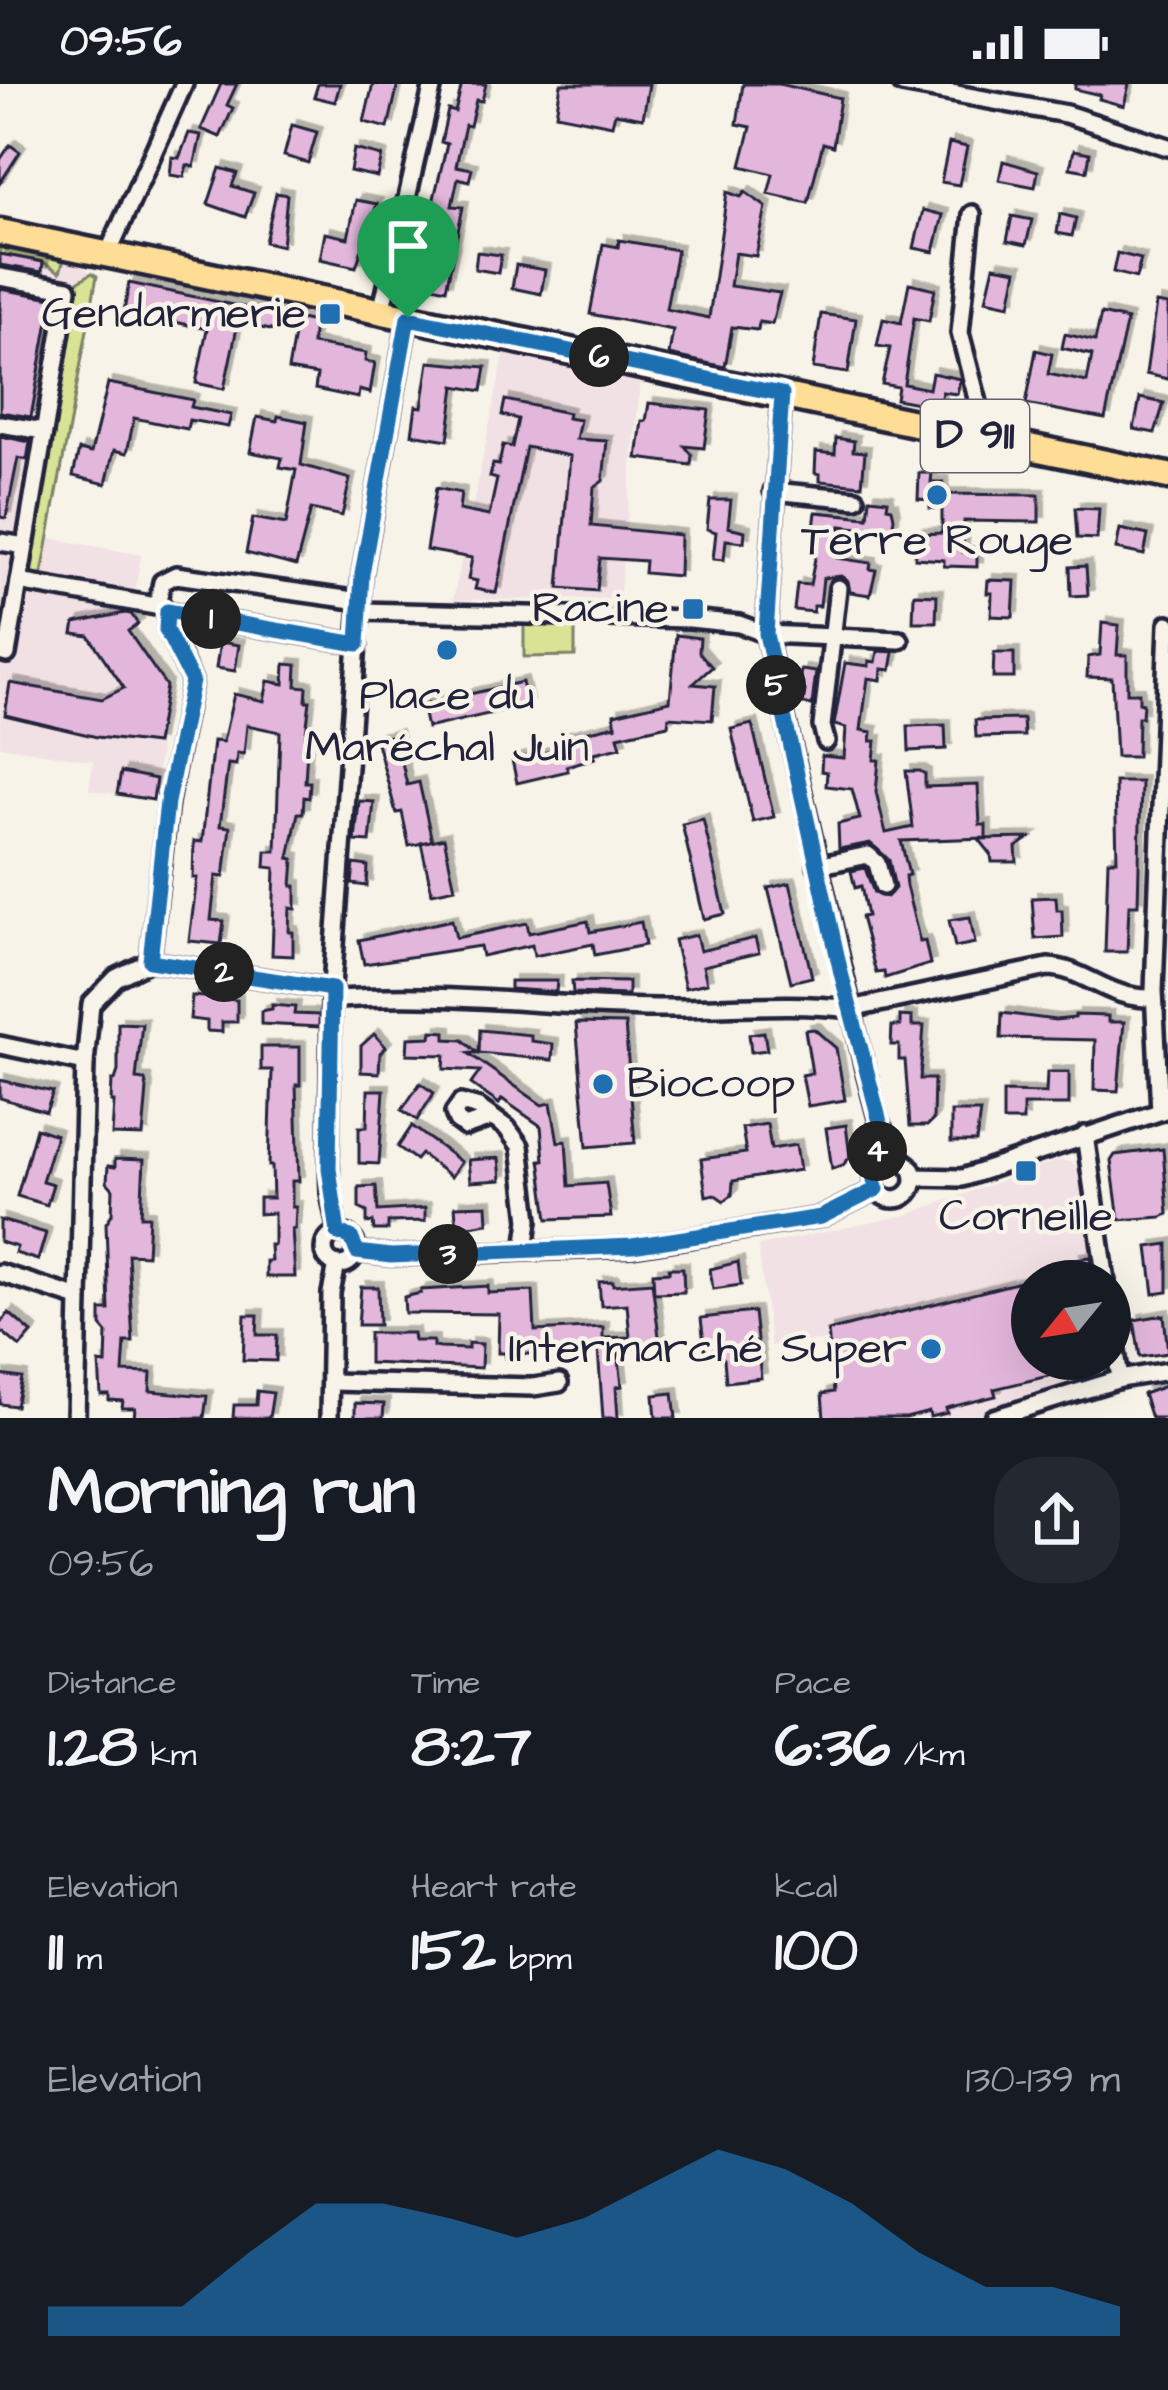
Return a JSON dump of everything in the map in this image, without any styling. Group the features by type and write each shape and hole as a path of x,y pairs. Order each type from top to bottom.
{"main road":[{"name":"D 911","path":"0,232 1168,476"}],"street":[{"path":"108,253 184,84"},
{"path":"381,312 434,84"},
{"path":"902,84 1066,114 1168,147"},
{"path":"973,214 960,333 985,429 983,438"},
{"path":"0,277 68,290 7,654 0,652"},
{"path":"338,1233 329,1168 332,995 360,606 408,318"},
{"path":"782,394 766,634 880,1122 914,1178 902,1197 884,1196 874,1180 880,1164 880,1122"},
{"path":"0,424 44,431"},
{"path":"773,491 856,500"},
{"path":"0,542 25,546"},
{"path":"150,961 167,802 192,681 166,630 164,609 158,601 161,582 176,574 360,606 690,619 739,624 766,634 900,640"},
{"path":"19,582 358,644"},
{"path":"826,741 822,726 838,588"},
{"path":"914,1178 962,1178 1164,1110 1159,993 1168,624"},
{"path":"817,866 868,855 877,863 883,886"},
{"path":"76,1418 86,1063 92,1004 116,978 150,961 358,998 656,1009 850,1009 1048,967 1065,967 1101,989 1138,999 1159,993"},
{"path":"0,1045 86,1063"},
{"path":"491,1118 507,1128 520,1146 529,1220 525,1250"},
{"path":"1085,1135 1103,1260"},
{"path":"880,1164 900,1160"},
{"path":"357,1252 391,1256 632,1246 832,1214 877,1189"},
{"path":"338,1233 351,1237 357,1252"},
{"path":"338,1233 325,1246 326,1258 337,1265 351,1262 357,1252"},
{"path":"329,1418 331,1293 337,1265"},
{"path":"0,1273 79,1298"},
{"path":"1131,1377 1168,1371"},
{"path":"994,1418 1117,1380"},
{"path":"331,1382 533,1387 559,1383"}],"shaded area":[{"path":"0,243 65,256 97,276 50,538 141,555 135,591 129,591 124,610 138,624 128,631 166,686 153,800 89,790 93,761 0,746"},
{"path":"505,351 640,383 620,593 613,599 453,600"},
{"path":"1058,1160 1071,1162 1082,1173 1094,1260 1011,1260 1011,1380 1105,1380 982,1418 837,1418 828,1340 771,1346 758,1246 907,1215"}],"green space":[{"path":"0,243 65,256 60,272 43,262 0,254"},
{"path":"92,273 97,276 41,579 24,574 71,286"},
{"path":"524,625 575,625 575,656 524,657"}],"building":[{"path":"221,84 237,84 220,137 201,129"},
{"path":"318,84 340,84 335,102 314,97"},
{"path":"373,84 398,84 388,128 364,122"},
{"path":"462,84 486,84 482,101 476,100 470,126 465,125 456,166 472,169 469,181 458,178 452,206 463,207 446,289 420,283 435,235 431,234 435,212 431,211 447,144 441,142 448,110 455,112"},
{"path":"561,84 649,84 643,118 615,113 612,125 556,114"},
{"path":"743,84 779,84 840,98 833,146 823,143 808,203 768,194 773,174 741,166 751,127 737,124"},
{"path":"1075,84 1129,84 1124,106 1075,89"},
{"path":"292,125 317,132 308,163 284,156"},
{"path":"189,133 201,135 194,167 187,165 184,177 170,175 172,157 179,158"},
{"path":"949,143 967,147 959,185 941,182"},
{"path":"10,145 20,152 0,183 0,160"},
{"path":"354,149 382,156 377,177 350,171"},
{"path":"1074,150 1090,153 1087,171 1070,168"},
{"path":"1003,161 1038,171 1035,187 999,180"},
{"path":"220,168 237,173 232,186 254,193 245,217 208,204"},
{"path":"727,192 741,197 745,192 766,207 756,256 735,253 730,286 780,293 772,324 759,322 758,330 732,327 725,367 669,355 673,330 590,314 603,244 618,247 619,240 677,250 666,309 709,318"},
{"path":"276,193 287,195 282,246 265,242"},
{"path":"356,200 377,204 356,267 320,259 325,233 348,238"},
{"path":"923,210 943,215 934,252 914,248"},
{"path":"1060,214 1076,218 1072,236 1057,233"},
{"path":"1012,216 1032,220 1026,245 1007,241"},
{"path":"477,252 501,255 498,273 475,269"},
{"path":"1117,253 1141,259 1136,278 1113,272"},
{"path":"0,254 43,262 42,272 0,265"},
{"path":"516,265 545,270 541,294 512,288"},
{"path":"994,266 1017,270 1010,305 986,300"},
{"path":"129,283 314,322 312,344 366,353 365,361 375,363 370,393 359,390 358,398 315,389 317,375 288,370 294,335 238,323 224,389 196,383 207,329 124,311"},
{"path":"909,283 935,289 929,321 914,318 904,384 929,389 932,373 960,379 957,394 942,392 939,407 896,399 898,387 882,384 890,348 877,346 883,319 901,323"},
{"path":"0,289 52,298 31,417 0,412"},
{"path":"1156,303 1168,305 1168,379 1146,374"},
{"path":"821,314 856,319 848,373 813,368"},
{"path":"1101,314 1127,320 1105,419 1026,404 1036,350 1052,354 1048,374 1087,382 1092,355 1062,348 1065,334 1095,341"},
{"path":"429,362 486,367 482,391 455,386 448,440 412,434"},
{"path":"108,383 193,400 191,407 231,415 228,427 189,420 187,429 134,418 127,453 114,450 106,484 73,476 79,450 91,453"},
{"path":"1140,398 1164,403 1155,433 1134,429"},
{"path":"505,400 568,413 567,418 580,420 576,439 607,441 603,481 594,487 591,526 680,535 679,576 644,573 645,561 600,558 597,591 559,588 570,456 526,447 496,593 475,589 477,581 468,579 472,558 426,550 436,488 461,493 459,510 489,516 497,479 490,477 493,464 499,465 503,445 512,447 518,419 502,415"},
{"path":"649,403 709,410 704,448 685,446 692,455 691,465 637,458"},
{"path":"278,416 307,422 301,465 350,479 342,516 311,509 296,566 246,553 253,518 286,524 296,470 280,467 282,458 250,452 257,417 277,421"},
{"path":"0,436 30,442 27,460 18,458 6,518 0,517"},
{"path":"836,438 854,441 853,451 865,452 862,485 820,481 820,474 815,473 816,452 835,454"},
{"path":"919,473 932,473 931,482 943,482 943,494 1039,495 1039,522 964,521 963,552 977,552 977,567 944,566 944,560 915,558 916,534 942,533 942,509 930,508 930,500 918,499"},
{"path":"870,498 888,500 894,517 892,532 841,526 837,558 871,563 870,569 876,570 870,595 850,592 848,581 841,576 823,578 820,606 813,606 813,612 794,610 797,584 810,585 819,537 813,536 816,512 868,517"},
{"path":"710,500 731,500 728,527 745,531 744,542 726,540 724,560 713,559 716,532 707,529"},
{"path":"1075,508 1099,509 1097,539 1077,538"},
{"path":"1120,529 1148,535 1144,555 1116,549"},
{"path":"1086,566 1088,595 1071,596 1070,567"},
{"path":"988,580 1015,581 1013,617 991,616"},
{"path":"914,594 937,595 936,622 913,622"},
{"path":"125,613 138,624 128,631 166,686 156,744 97,737 5,715 10,683 102,699 124,688 89,636 73,634 75,623"},
{"path":"1102,623 1119,625 1117,655 1127,655 1127,693 1139,693 1143,703 1137,757 1116,757 1112,678 1087,677 1088,657 1100,655"},
{"path":"676,635 700,638 699,652 712,667 693,684 715,686 712,720 669,717 668,725 618,736 621,747 594,753 595,758 566,766 568,771 517,783 512,760 562,749 560,738 616,725 614,714 670,701"},
{"path":"220,642 239,645 235,671 216,668"},
{"path":"878,651 894,652 891,670 882,669 881,680 868,678 861,730 872,732 871,741 876,741 876,792 886,833 913,827 906,771 925,774 925,787 978,785 980,825 986,825 986,838 901,841 909,875 906,886 930,964 885,978 884,972 876,973 861,917 867,916 861,886 855,888 851,871 865,868 874,893 887,897 895,888 889,860 870,843 839,849 838,824 860,819 852,789 826,786 827,772 821,771 822,756 844,758 846,728 834,725 845,663 869,666 869,661 876,662"},
{"path":"994,653 1014,653 1014,678 993,678"},
{"path":"285,664 297,665 296,686 307,687 306,701 310,701 304,749 309,798 304,797 303,813 298,813 289,858 294,859 292,886 296,886 296,909 290,908 293,956 272,955 275,868 265,867 266,851 276,851 280,732 247,725 244,754 237,753 236,765 228,764 220,826 230,827 224,877 216,876 211,920 224,921 221,944 189,941 197,878 193,878 194,841 202,842 213,741 223,742 234,694 264,701 268,681 284,684"},
{"path":"801,670 816,672 812,705 803,704 805,691 798,690"},
{"path":"522,682 527,705 427,728 422,705"},
{"path":"1023,719 1024,736 976,737 975,720"},
{"path":"752,724 774,817 753,822 731,729"},
{"path":"945,725 946,749 909,751 908,726"},
{"path":"396,735 407,785 419,782 432,841 409,846 402,812 395,809 376,739"},
{"path":"121,772 156,779 153,800 117,794"},
{"path":"1115,782 1141,782 1138,905 1129,905 1127,952 1105,952 1108,860 1117,860"},
{"path":"359,801 374,802 370,842 355,841"},
{"path":"703,819 725,914 704,919 682,824"},
{"path":"444,838 455,888 432,893 421,843"},
{"path":"1030,838 1016,847 1017,862 992,862 979,839"},
{"path":"354,864 368,866 367,886 352,884"},
{"path":"790,883 812,977 791,982 768,888"},
{"path":"1056,897 1057,910 1062,910 1063,937 1035,939 1032,898"},
{"path":"970,917 975,943 955,947 949,920"},
{"path":"452,920 456,938 527,923 529,933 588,921 590,932 641,922 645,945 595,955 593,944 534,956 532,945 482,956 480,946 364,964 359,940"},
{"path":"696,935 700,951 755,938 759,953 703,966 707,983 685,988 674,940"},
{"path":"510,981 557,981 556,992 510,989"},
{"path":"572,981 628,982 628,995 573,993"},
{"path":"192,996 237,1000 237,1022 222,1022 222,1032 207,1031 207,1021 190,1019"},
{"path":"272,1005 295,1007 294,1014 319,1015 319,1027 261,1024 261,1011"},
{"path":"1002,1013 1055,1020 1108,1016 1108,1022 1124,1022 1118,1091 1094,1090 1095,1040 1001,1038"},
{"path":"900,1016 912,1017 912,1026 924,1026 920,1079 934,1079 933,1120 927,1126 910,1126 905,1060 899,1060 899,1045 891,1045 892,1026 900,1026"},
{"path":"118,1023 142,1024 136,1079 145,1080 147,1089 143,1136 112,1135"},
{"name":"Biocoop","path":"576,1023 625,1024 635,1143 587,1147"},
{"path":"814,1029 836,1048 845,1100 808,1106 802,1075 812,1073 805,1030"},
{"path":"480,1030 531,1035 531,1041 553,1044 552,1060 479,1053"},
{"path":"432,1031 446,1032 446,1039 463,1040 478,1053 468,1053 542,1105 551,1103 558,1142 566,1141 569,1186 606,1183 611,1217 548,1219 541,1126 471,1084 480,1071 444,1069 445,1055 407,1054 408,1038 431,1037"},
{"path":"764,1032 767,1050 751,1052 749,1034"},
{"path":"374,1034 386,1047 380,1053 379,1073 361,1072 361,1046"},
{"path":"261,1047 300,1047 300,1085 296,1085 299,1181 292,1181 295,1277 266,1277 270,1245 274,1245 274,1213 259,1214 259,1198 273,1198 269,1166 272,1070 261,1070"},
{"path":"1047,1072 1069,1072 1069,1105 1023,1105 1023,1121 1003,1121 1003,1092 1046,1093"},
{"path":"0,1080 53,1092 46,1112 0,1098"},
{"path":"420,1083 434,1093 417,1120 402,1110"},
{"path":"368,1090 384,1090 379,1164 359,1163 359,1127 367,1127"},
{"path":"951,1112 980,1112 976,1142 951,1142"},
{"path":"767,1124 771,1149 796,1145 800,1170 733,1181 732,1195 724,1201 714,1194 706,1196 701,1159 746,1153 742,1128"},
{"path":"846,1125 850,1157 832,1169 826,1128"},
{"path":"412,1126 461,1162 451,1177 421,1154 416,1160 398,1147"},
{"path":"36,1128 56,1135 42,1181 53,1184 47,1205 17,1196"},
{"path":"1163,1149 1168,1214 1119,1220 1111,1161 1115,1155"},
{"path":"499,1158 501,1180 470,1182 468,1160"},
{"path":"115,1159 144,1160 141,1216 149,1216 147,1255 128,1254 133,1342 125,1342 123,1372 151,1373 150,1391 207,1396 204,1418 134,1418 135,1408 122,1408 123,1401 101,1395 99,1363 106,1364 107,1333 101,1326 101,1310 109,1310 106,1223 112,1214 113,1189 107,1182 108,1166 115,1167"},
{"path":"376,1186 378,1211 425,1208 425,1221 388,1222 388,1230 374,1230 373,1222 367,1223 367,1212 359,1208 359,1187"},
{"path":"487,1205 488,1223 457,1228 455,1206"},
{"path":"0,1220 46,1233 38,1260 0,1242"},
{"path":"1168,1244 1168,1292 1154,1294 1148,1247"},
{"path":"738,1262 741,1285 713,1289 710,1269"},
{"path":"669,1268 683,1268 684,1292 654,1293 653,1273 669,1272"},
{"path":"613,1281 613,1285 652,1282 660,1344 618,1350 622,1386 616,1387 618,1418 603,1418 598,1349 534,1350 522,1354 522,1359 505,1358 505,1353 498,1353 499,1314 405,1313 404,1297 421,1290 488,1286 488,1293 533,1291 535,1331 603,1327 603,1338 630,1337 627,1304 601,1306 599,1282"},
{"name":"Intermarché Super","path":"1011,1284 1011,1380 1032,1380 994,1389 996,1396 946,1408 947,1413 930,1417 929,1412 906,1418 824,1418 822,1394 834,1392 828,1331"},
{"path":"361,1287 378,1287 379,1325 358,1325"},
{"path":"754,1312 761,1378 726,1382 724,1359 714,1351 705,1352 701,1318"},
{"path":"9,1313 32,1333 20,1347 0,1330"},
{"path":"245,1315 258,1315 257,1335 277,1335 276,1361 243,1360"},
{"path":"1164,1315 1168,1353 1140,1357 1134,1320"},
{"path":"369,1333 413,1333 414,1341 433,1341 433,1347 440,1348 468,1349 468,1343 482,1344 481,1368 369,1363"},
{"path":"0,1375 22,1378 16,1406 0,1404"},
{"path":"1165,1386 1168,1418 1151,1418 1143,1394"},
{"path":"257,1391 273,1393 269,1418 233,1418 234,1405 256,1405"},
{"path":"673,1393 676,1418 656,1418 654,1395"},
{"path":"355,1403 384,1404 383,1418 355,1418"}],"place":[{"name":"Gendarmerie","path":"330,314"},
{"name":"Terre Rouge","path":"937,495"},
{"name":"Racine","path":"693,609"},
{"name":"Place du Maréchal Juin","path":"447,650"},
{"name":"Biocoop","path":"603,1084"},
{"name":"Corneille","path":"1026,1171"},
{"name":"Intermarché Super","path":"931,1349"}],"route":[{"path":"408,318 782,394 766,634 841,973 880,1122 877,1189 832,1214 632,1246 391,1256 357,1252 351,1237 338,1233 330,1193 332,989 150,961 167,802 192,681 166,630 167,611 358,644 362,574 408,318"}]}
